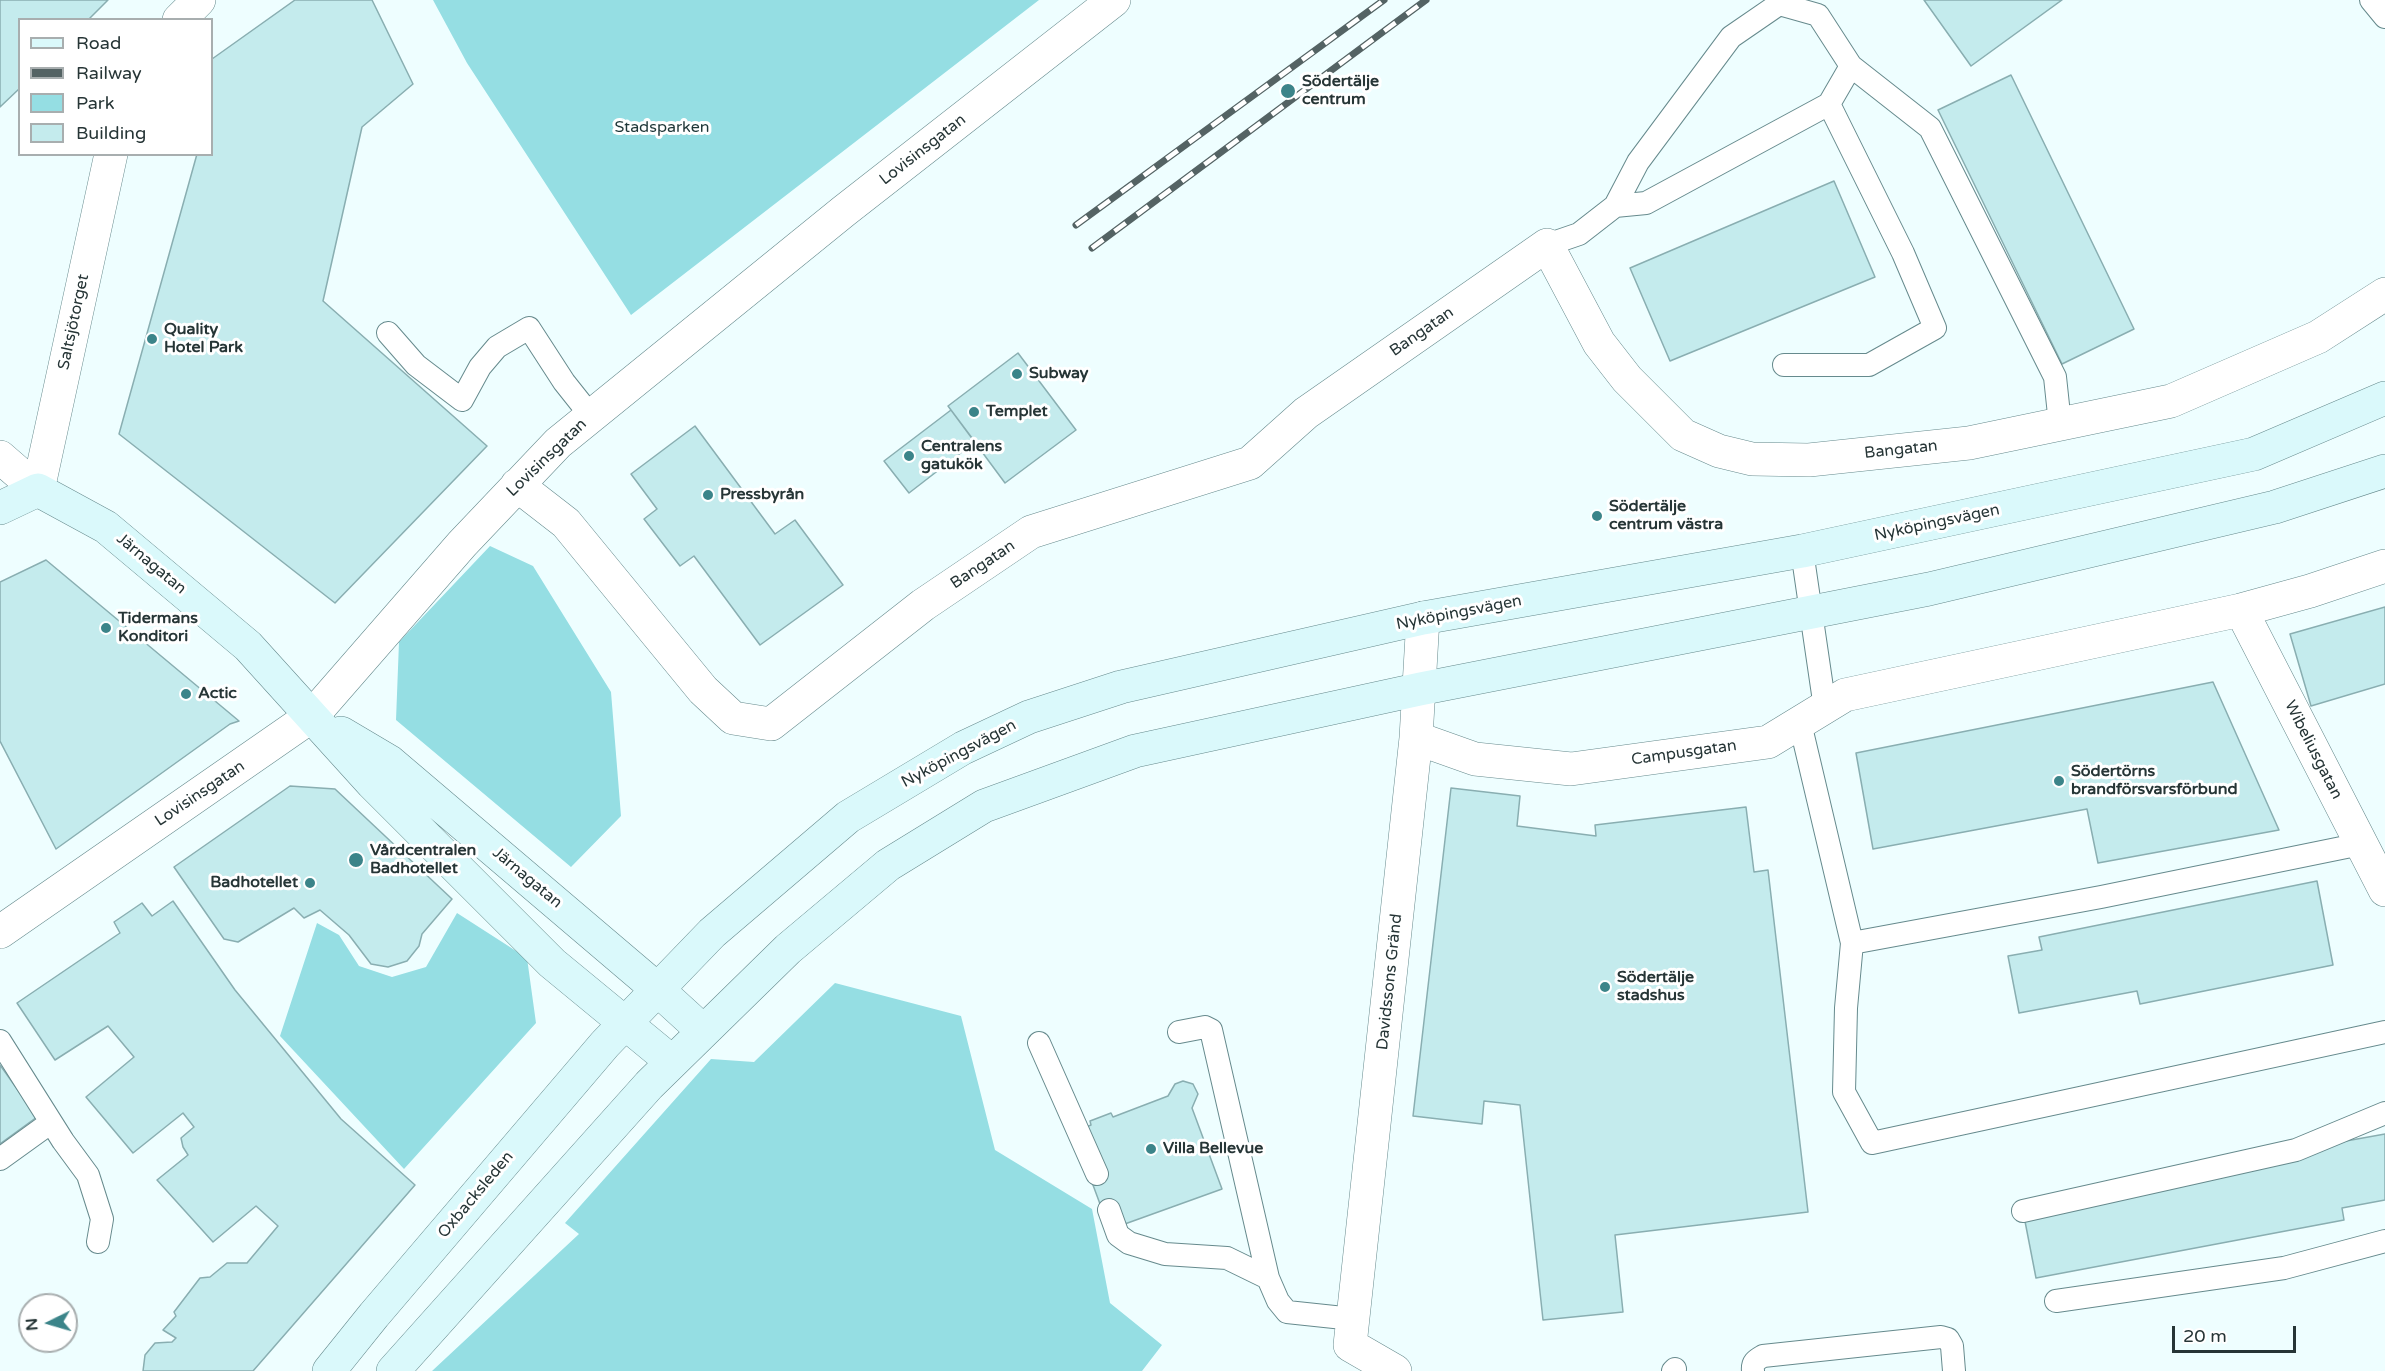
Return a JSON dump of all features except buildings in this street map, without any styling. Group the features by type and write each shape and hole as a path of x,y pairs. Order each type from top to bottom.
{"main road":[{"name":"Nyköpingsvägen","path":"626,1023 712,933 848,817 963,748 1029,717 1121,687 1423,618 1802,552 2254,454 2385,398"},
{"path":"393,1371 671,1061 788,950 888,865 984,806 1136,751 1420,689 1929,589 2275,507 2385,471"},
{"path":"0,508 38,490"},
{"name":"Järnagatan","path":"38,490 106,527 248,646 313,715 372,783 544,954 671,1061"},
{"name":"Järnagatan","path":"313,715 390,762 657,989 703,1031"},
{"name":"Oxbacksleden","path":"329,1371 597,1053 626,1023"}],"street":[{"path":"181,18 199,0"},
{"name":"Lovisinsgatan","path":"0,932 313,715 462,544 558,443 844,211 1114,0"},
{"name":"Saltsjötorget","path":"38,490 111,156"},
{"name":"Bangatan","path":"517,485 566,523 703,690 733,718 771,724 923,605 1031,532 1250,463 1306,413 1547,245 1599,343 1628,379 1683,435 1719,452 1752,459 1809,460 1969,443 2171,401 2318,337 2385,294"},
{"name":"Järnagatan","path":"0,457 38,490"},
{"path":"2241,610 2310,591 2385,566"},
{"name":"Campusgatan","path":"1416,738 1475,759 1571,769 1768,742 1845,695 2241,610"},
{"name":"Wibeliusgatan","path":"2241,610 2376,865"},
{"name":"Davidssons Gränd","path":"1352,1332 1416,738 1423,618"},
{"path":"1352,1332 1395,1371"}],"lane":[{"path":"2371,0 2385,18"},
{"path":"1547,245 1579,234 1615,206 1638,162 1731,37 1779,4 1818,15 1851,66 1930,128 2055,377 2060,424"},
{"path":"1615,206 1646,203 1829,104 1851,66"},
{"path":"1784,365 1869,365 1935,328 1904,253 1829,104"},
{"path":"388,333 416,365 462,400 480,367 497,347 529,328 564,382 591,416"},
{"path":"1802,552 1812,612 1812,715 1852,943 1846,1008 1844,1092 1872,1143 2385,1032"},
{"path":"1852,943 2101,897 2376,865"},
{"path":"1179,1032 1205,1027 1211,1030 1268,1278 1278,1302 1287,1312 1352,1332"},
{"path":"0,1041 50,1123 88,1175 102,1218 98,1242"},
{"path":"1039,1042 1096,1174"},
{"path":"2023,1211 2296,1150 2385,1113"},
{"path":"0,1159 50,1123"},
{"path":"1109,1210 1118,1235 1129,1243 1166,1254 1227,1258 1268,1278"},
{"path":"2056,1301 2284,1268 2385,1241"},
{"path":"1753,1371 1756,1360 1763,1356 1941,1338 1948,1339 1952,1346 1954,1371"}],"green space":[{"name":"Stadsparken","path":"433,0 1039,0 631,315 467,63"},
{"path":"490,546 533,566 611,692 621,816 571,867 396,720 399,642"},
{"path":"457,913 527,958 536,1023 404,1169 280,1036 317,923 339,935 359,966 392,977 426,967"},
{"path":"835,983 961,1016 995,1150 1092,1209 1110,1303 1162,1345 1142,1371 432,1371 579,1234 565,1223 711,1059 754,1062"}],"railway":[{"path":"1076,225 1384,0"},
{"path":"1092,248 1426,0"}],"place":[{"name":"Södertälje centrum","path":"1288,91"},
{"name":"Quality Hotel Park","path":"152,339"},
{"name":"Subway","path":"1017,374"},
{"name":"Templet","path":"974,412"},
{"name":"Centralens gatukök","path":"909,456"},
{"name":"Pressbyrån","path":"708,495"},
{"name":"Södertälje centrum västra","path":"1597,516"},
{"name":"Tidermans Konditori","path":"106,628"},
{"name":"Actic","path":"186,694"},
{"name":"Södertörns brandförsvarsförbund","path":"2059,781"},
{"name":"Vårdcentralen Badhotellet","path":"356,860"},
{"name":"Badhotellet","path":"310,883"},
{"name":"Södertälje stadshus","path":"1605,987"},
{"name":"Villa Bellevue","path":"1151,1149"}]}
